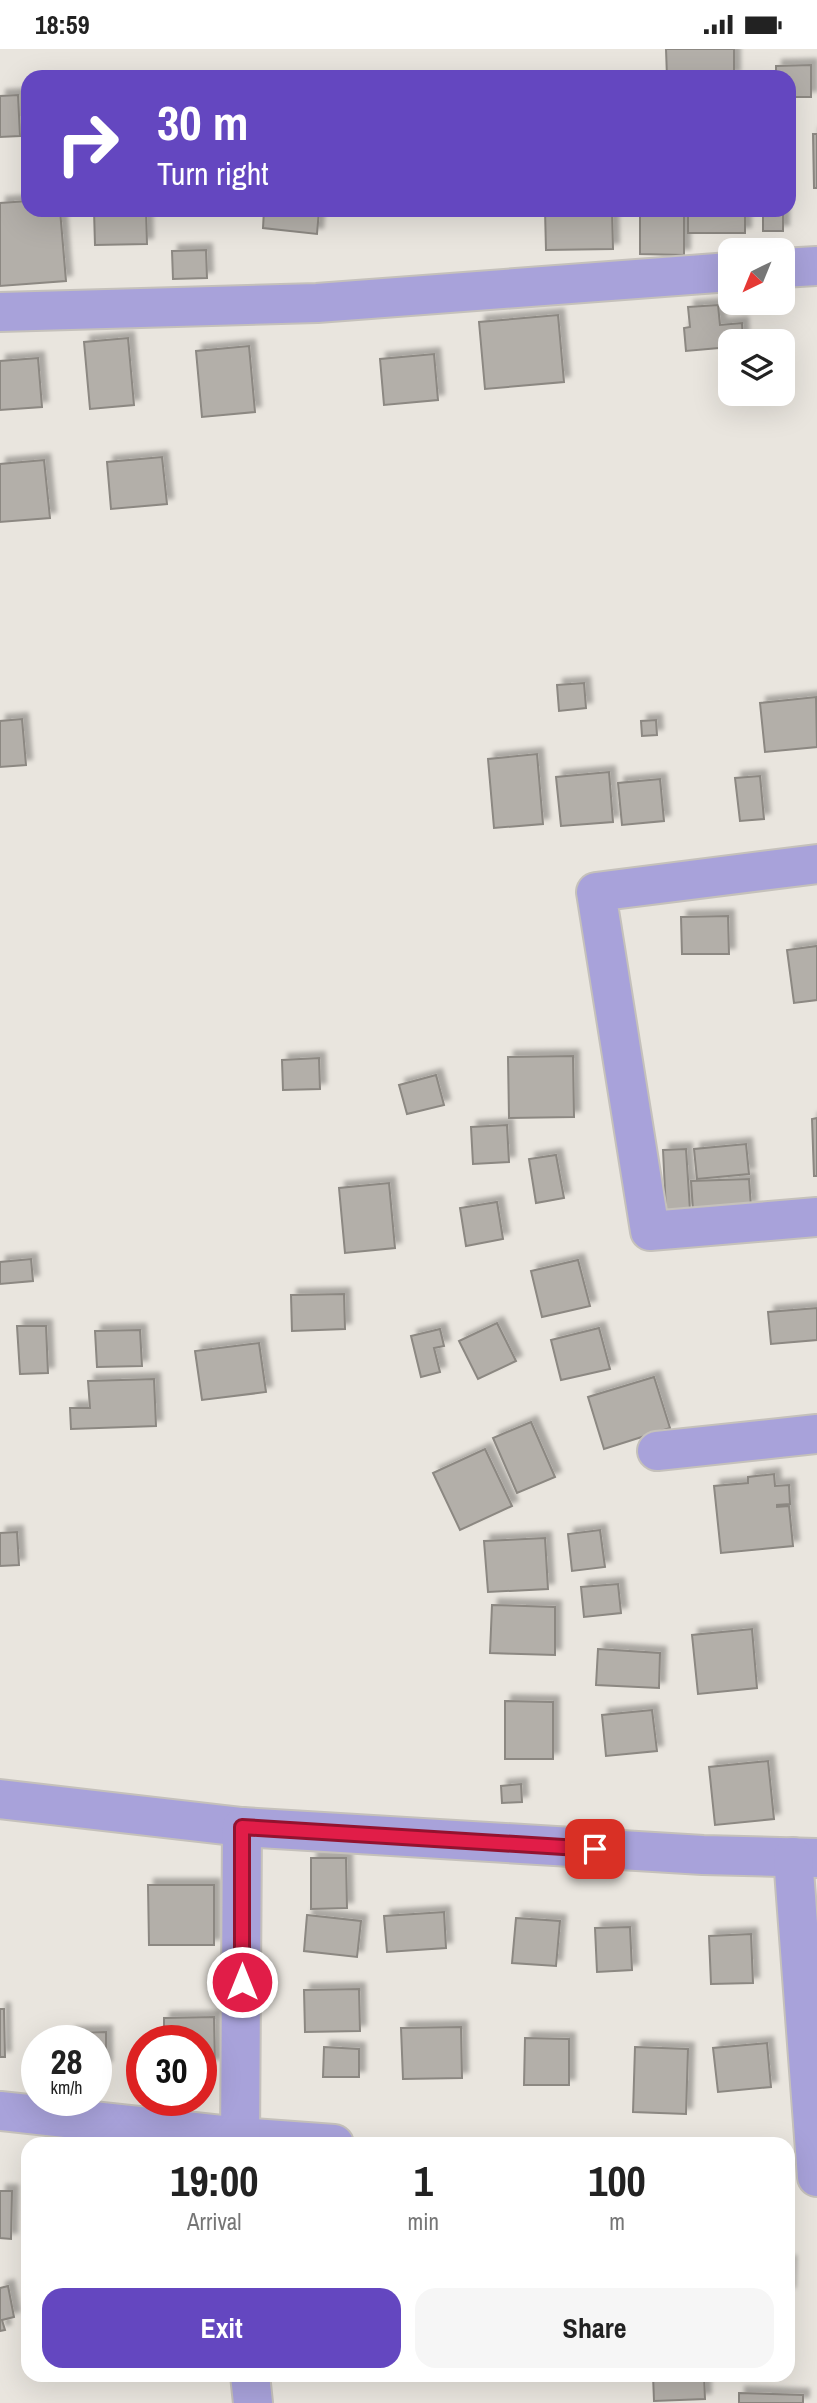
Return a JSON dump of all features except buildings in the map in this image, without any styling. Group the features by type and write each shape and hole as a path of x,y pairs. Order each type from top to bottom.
{"street":[{"path":"795,267 817,266"},
{"path":"0,312 317,303 718,273"},
{"path":"817,864 596,892 650,1231 817,1217"},
{"path":"657,1451 817,1434"},
{"path":"0,1799 242,1827 703,1855 805,1858 817,2179 795,2178"},
{"path":"240,2137 242,1827"},
{"path":"0,2111 215,2137"},
{"path":"251,2382 253,2403"}],"route":[{"path":"242,1982 242,1827 595,1849"}]}
